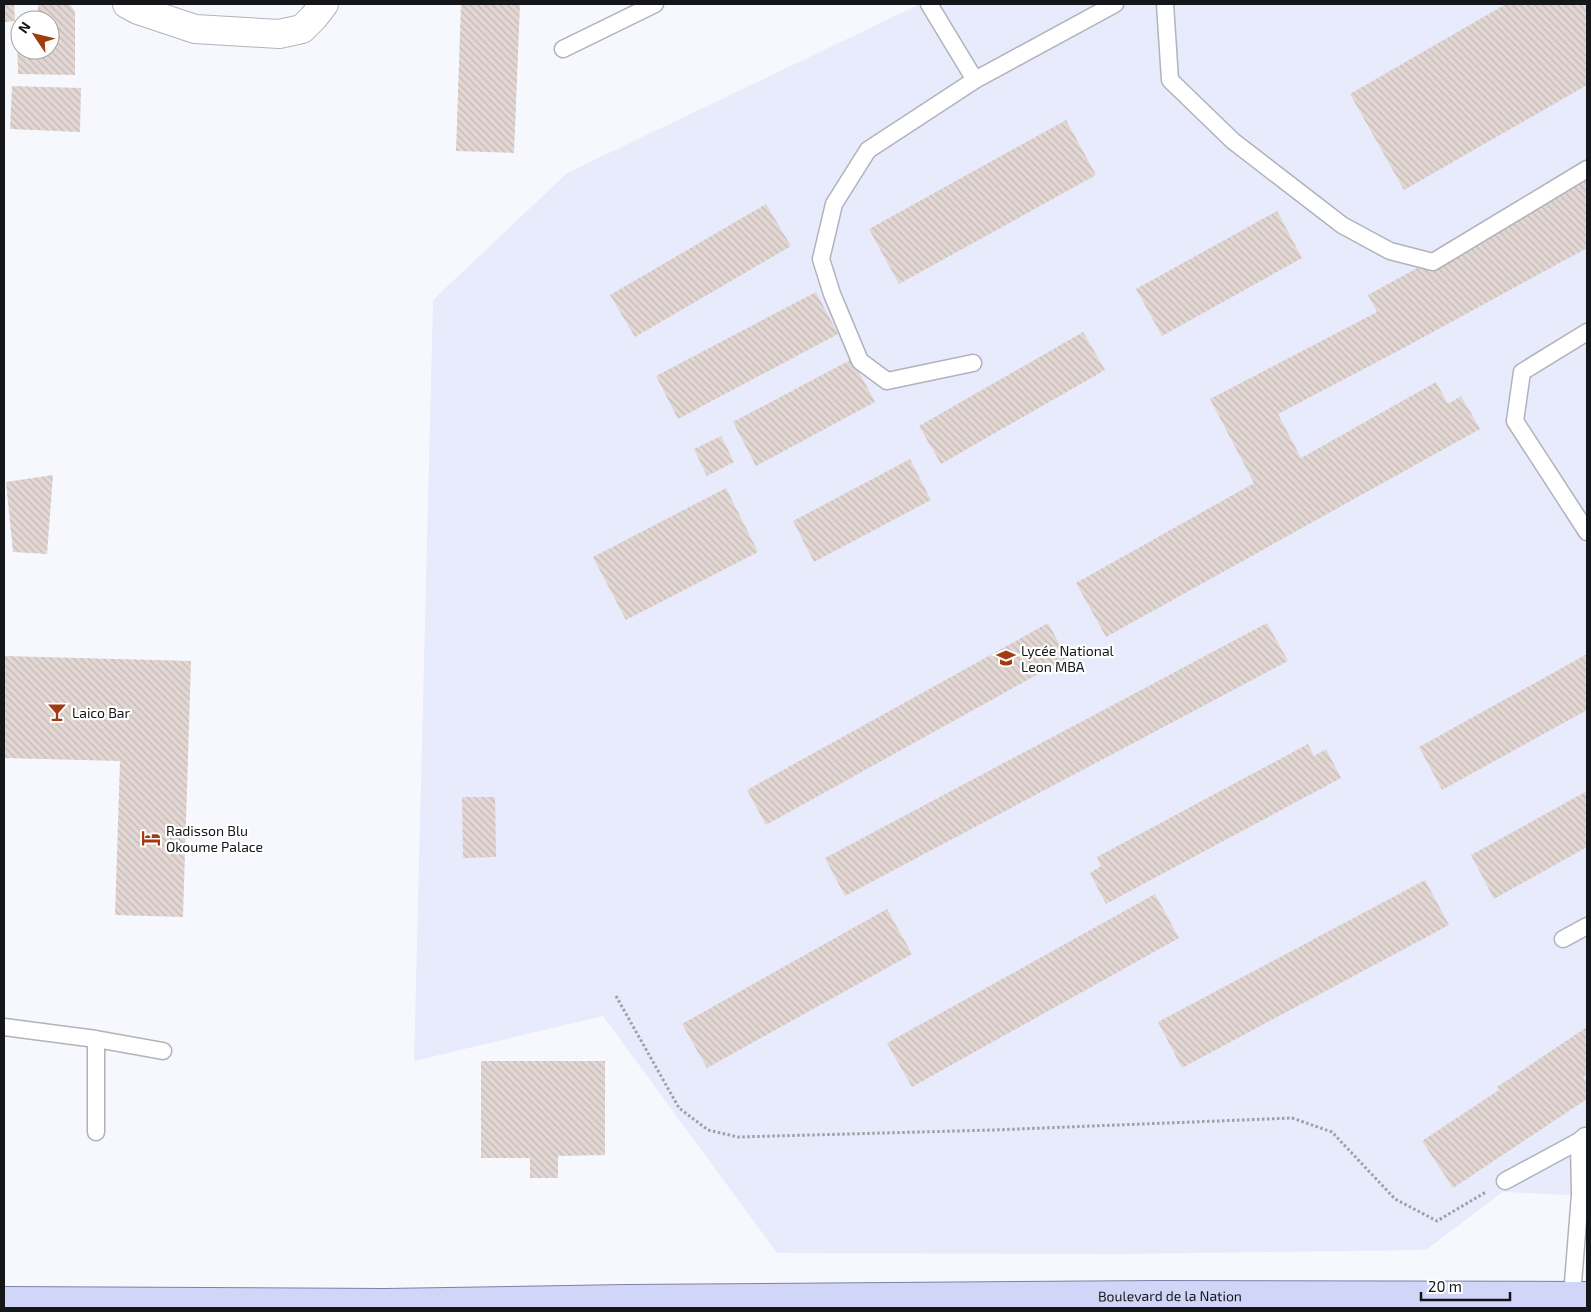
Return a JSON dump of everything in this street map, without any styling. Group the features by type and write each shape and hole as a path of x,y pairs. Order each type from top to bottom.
{"main road":[{"name":"Boulevard de la Nation","path":"4,1301 385,1303 626,1299 1158,1295 1579,1296"}],"street":[{"path":"127,4 138,10 195,29 279,34 302,29 324,4"}],"lane":[{"path":"563,50 655,4"},
{"path":"929,4 975,80"},
{"path":"973,363 887,381 860,361 832,294 821,259 834,204 868,150 975,80 1115,4"},
{"path":"1165,4 1170,80 1233,141 1342,225 1390,251 1433,262 1587,169"},
{"path":"1587,332 1522,372 1515,421 1587,532"},
{"path":"1564,939 1587,926"},
{"path":"4,1027 96,1039 163,1051"},
{"path":"96,1039 96,1132"},
{"path":"1505,1181 1583,1138"},
{"path":"1579,1296 1580,1195 1583,1138"}],"path":[{"path":"616,996 679,1108 708,1130 738,1137 993,1130 1292,1118 1332,1132 1395,1199 1437,1221 1505,1181"}],"shaded area":[{"name":"Lycée National Leon MBA","path":"920,4 1587,4 1587,1196 1503,1192 1426,1250 1119,1254 777,1253 603,1016 414,1061 433,300 567,173"}],"building":[{"path":"4,4 14,4 14,10 10,10 10,21 4,22"},
{"path":"38,4 69,4 75,11 75,75 18,74 18,60 60,60 60,10 38,10"},
{"path":"461,4 520,4 514,153 456,151"},
{"path":"1506,4 1587,4 1587,85 1404,190 1350,94"},
{"path":"12,86 81,88 80,132 10,129"},
{"path":"1066,120 1096,175 899,284 869,229"},
{"path":"1587,175 1587,248 1278,414 1301,458 1436,382 1448,404 1461,396 1480,429 1106,637 1076,583 1254,483 1210,399 1377,312 1368,295"},
{"path":"766,204 791,246 635,337 610,295"},
{"path":"1277,211 1302,258 1162,336 1136,289"},
{"path":"816,292 838,334 678,419 656,376"},
{"path":"1083,332 1105,370 941,464 919,426"},
{"path":"852,359 875,402 756,466 733,422"},
{"path":"721,436 734,462 707,476 694,449"},
{"path":"910,459 931,500 814,562 793,521"},
{"path":"53,475 47,554 13,552 6,482"},
{"path":"726,488 758,552 626,620 593,557"},
{"path":"1048,623 1067,658 766,825 747,790"},
{"path":"1267,623 1288,661 845,896 825,858"},
{"path":"1587,654 1587,710 1442,790 1419,747"},
{"name":"Radisson Blu Okoume Palace","path":"4,656 191,661 183,917 115,915 120,761 4,758"},
{"path":"1308,744 1314,756 1326,749 1341,778 1106,904 1090,873 1101,866 1097,857"},
{"path":"1587,791 1587,847 1494,899 1471,855"},
{"path":"462,797 495,797 496,857 463,858"},
{"path":"1425,880 1449,925 1182,1068 1158,1022"},
{"path":"1155,894 1179,938 912,1087 887,1043"},
{"path":"887,909 912,954 707,1068 682,1024"},
{"path":"1587,1027 1587,1074 1583,1077 1587,1084 1587,1099 1453,1188 1422,1141 1499,1090 1497,1087"},
{"path":"481,1061 605,1061 605,1155 558,1156 558,1178 530,1178 530,1158 481,1158"}],"place":[{"name":"Lycée National Leon MBA","path":"1006,658"},
{"name":"Laico Bar","path":"57,712"},
{"name":"Radisson Blu Okoume Palace","path":"151,838"}]}
